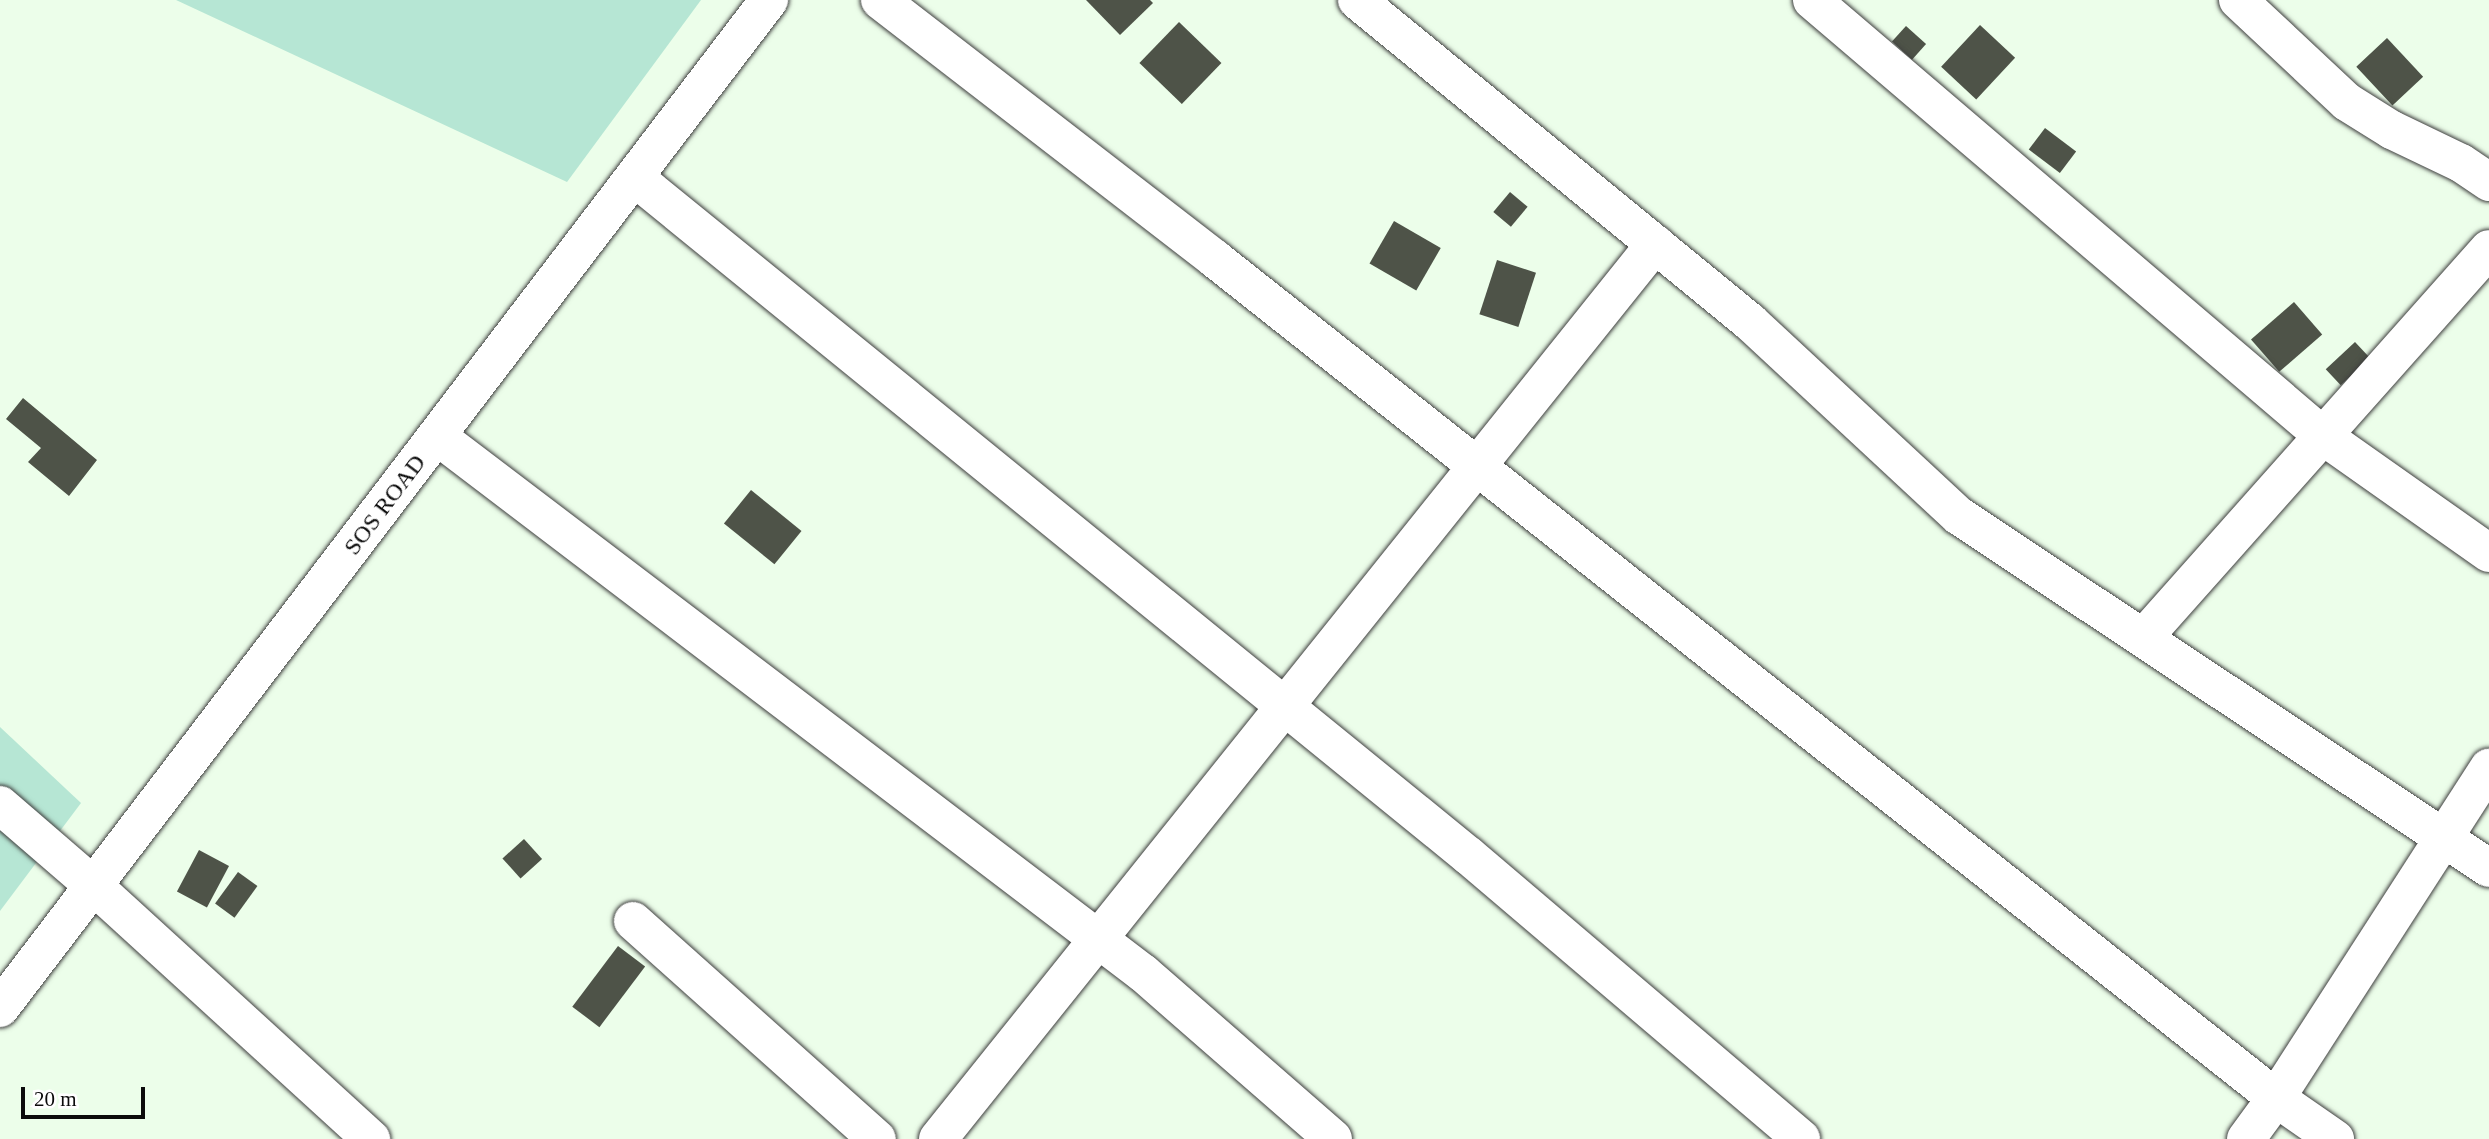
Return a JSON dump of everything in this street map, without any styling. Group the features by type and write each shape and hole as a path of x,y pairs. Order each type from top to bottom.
{"street":[{"name":"SOS ROAD","path":"0,1008 769,0"},
{"path":"880,0 2276,1098 2334,1139"},
{"path":"1357,0 1750,322 1959,516 2489,868"},
{"path":"1812,0 2323,436 2489,553"},
{"path":"2238,0 2347,102 2392,130 2461,163 2489,182"},
{"path":"634,177 1479,865 1801,1139"},
{"path":"938,1139 1655,244"},
{"path":"2144,637 2489,249"},
{"path":"437,436 1143,973 1333,1139"},
{"path":"2246,1139 2276,1098 2489,768"},
{"path":"0,805 371,1139"},
{"path":"633,921 786,1054 877,1139"}],"green space":[{"path":"176,0 701,0 567,182"},
{"path":"0,727 81,803 0,911"}],"building":[{"path":"1086,0 1150,0 1153,3 1120,35"},
{"path":"1179,22 1221,63 1182,104 1139,63"},
{"path":"1980,25 2015,58 1976,99 1941,67"},
{"path":"1906,26 1926,44 1912,60 1892,42"},
{"path":"2387,38 2423,77 2392,105 2356,67"},
{"path":"2045,128 2076,151 2060,173 2029,150"},
{"path":"1510,192 1528,207 1511,227 1493,212"},
{"path":"1394,221 1441,248 1416,290 1370,263"},
{"path":"1497,260 1536,273 1518,327 1479,314"},
{"path":"2294,302 2322,334 2279,372 2251,339"},
{"path":"2355,342 2370,358 2341,385 2326,369"},
{"path":"23,398 97,460 69,496 28,462 41,448 6,419"},
{"path":"751,490 802,531 774,564 724,523"},
{"path":"524,839 542,859 521,878 502,858"},
{"path":"199,850 229,866 207,907 177,891"},
{"path":"238,872 257,886 234,918 215,904"},
{"path":"618,946 645,966 599,1027 572,1007"}]}
